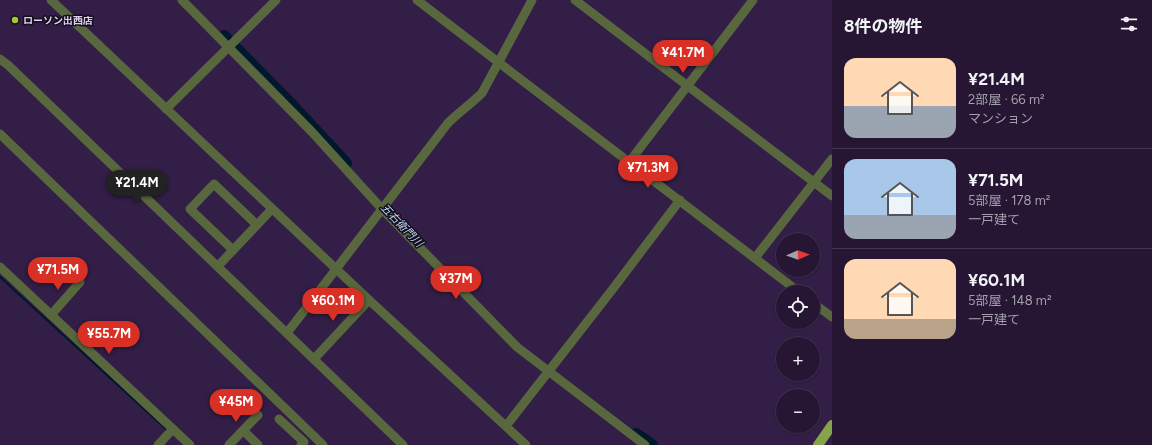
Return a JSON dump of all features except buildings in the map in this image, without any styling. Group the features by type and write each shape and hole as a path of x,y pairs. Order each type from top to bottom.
{"main road":[{"path":"818,445 832,425"}],"street":[{"path":"50,0 525,445"},
{"path":"182,0 312,132 382,209 517,347 645,445"},
{"path":"166,109 276,0"},
{"path":"417,0 630,161 790,285"},
{"path":"287,333 448,123 482,93 532,0"},
{"path":"575,0 832,196"},
{"path":"630,161 753,0"},
{"path":"0,59 14,70 403,445"},
{"path":"0,134 323,445"},
{"path":"755,258 832,159"},
{"path":"233,250 190,209 214,184 257,225"},
{"path":"506,426 680,200"},
{"path":"218,266 272,209"},
{"path":"0,267 190,445"},
{"path":"51,315 80,282"},
{"path":"314,359 369,300"},
{"path":"820,308 832,317"},
{"path":"229,445 258,415"},
{"path":"279,419 304,442 300,445"},
{"path":"158,445 173,429"},
{"path":"244,431 258,445"}],"waterway":[{"name":"五右衛門川","path":"224,36 293,106 346,163"},
{"path":"0,277 167,430"},
{"name":"五右衛門川","path":"636,434 652,445"}],"place":[{"name":"ローソン出西店","path":"15,20"}]}
